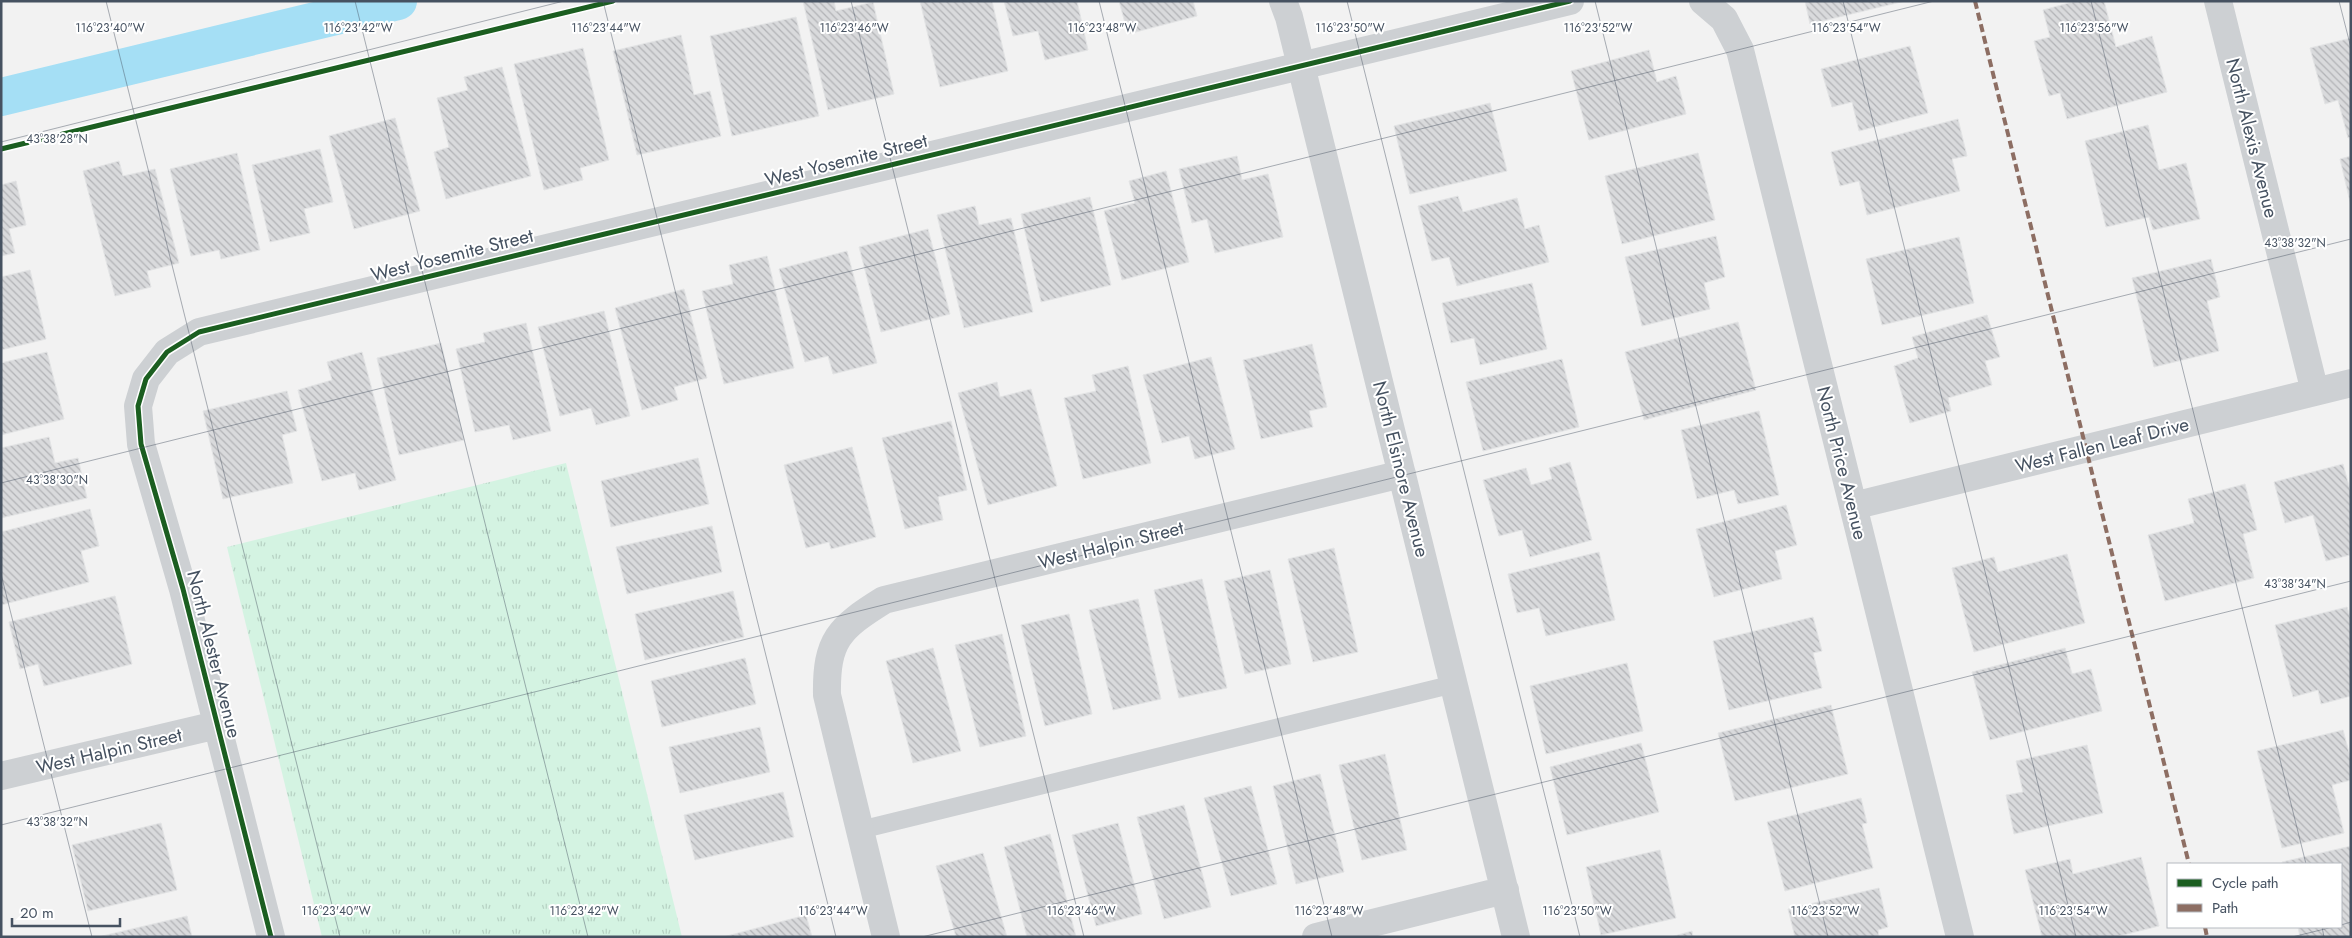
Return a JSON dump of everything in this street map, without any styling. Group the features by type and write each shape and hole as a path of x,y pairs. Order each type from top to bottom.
{"street":[{"name":"North Elsinore Avenue","path":"1283,1 1289,16 1516,937"},
{"name":"West Yosemite Street","path":"146,379 167,352 199,332 1570,1"},
{"name":"North Price Avenue","path":"1703,1 1724,19 1740,50 1960,937"},
{"name":"North Alexis Avenue","path":"2218,1 2315,392"},
{"name":"North Alester Avenue","path":"146,379 138,406 141,444 183,589 271,937"},
{"name":"West Fallen Leaf Drive","path":"1853,506 2351,383"},
{"name":"West Halpin Street","path":"860,830 827,694 826,668 833,642 852,620 884,600 1402,474"},
{"name":"West Halpin Street","path":"1,776 217,725"},
{"path":"860,830 886,937"},
{"path":"1316,937 1505,890"}],"lane":[{"path":"860,830 1454,684"}],"green space":[{"path":"566,463 682,937 322,937 227,547"}],"building":[{"path":"803,1 834,1 836,11 873,2 894,94 828,110"},
{"path":"920,1 992,1 1008,71 940,87"},
{"path":"1004,1 1077,1 1088,50 1045,60 1038,31 1013,36"},
{"path":"1119,1 1193,1 1197,16 1128,34"},
{"path":"1805,1 1905,1 1810,24"},
{"path":"2076,1 2104,1 2116,47 2152,36 2167,92 2067,119 2060,93 2049,96 2034,41 2050,37 2043,10"},
{"path":"796,17 819,116 732,136 710,36"},
{"path":"681,35 694,95 710,91 721,136 637,155 613,51"},
{"path":"2351,38 2351,137 2348,138 2338,100 2325,104 2310,48"},
{"path":"1910,46 1928,113 1859,131 1852,102 1832,107 1821,69"},
{"path":"583,48 609,160 580,168 583,180 544,190 514,64"},
{"path":"1649,50 1657,82 1676,76 1686,114 1589,140 1571,71"},
{"path":"502,67 531,176 446,199 434,152 449,147 437,98 468,90 464,77"},
{"path":"1490,103 1507,171 1410,194 1394,126"},
{"path":"395,118 420,211 354,229 329,136"},
{"path":"1958,119 1967,156 1952,159 1960,191 1867,215 1859,181 1840,186 1831,152"},
{"path":"2148,125 2159,170 2186,163 2200,219 2153,230 2149,217 2106,227 2085,141"},
{"path":"320,149 333,202 304,209 310,233 270,242 252,165"},
{"path":"237,153 260,250 221,259 219,250 191,256 170,169"},
{"path":"1698,153 1715,220 1622,244 1605,176"},
{"path":"1237,156 1242,180 1268,174 1283,237 1215,253 1207,219 1192,223 1179,169"},
{"path":"2351,156 2351,206 2340,159"},
{"path":"119,161 123,176 155,169 179,263 147,271 151,287 115,296 83,171"},
{"path":"1166,171 1189,262 1122,280 1104,211 1135,203 1129,181"},
{"path":"16,181 26,225 9,229 15,253 1,256 1,185"},
{"path":"1458,196 1463,212 1517,198 1525,229 1539,225 1549,262 1457,286 1449,257 1432,261 1418,206"},
{"path":"1090,197 1111,285 1041,302 1021,214"},
{"path":"975,206 979,225 1011,218 1033,312 964,328 937,215"},
{"path":"928,229 950,314 881,332 859,247"},
{"path":"1716,236 1725,277 1704,283 1710,309 1642,326 1625,257"},
{"path":"1959,237 1974,303 1882,325 1866,259"},
{"path":"847,251 877,363 833,374 828,356 805,362 779,269"},
{"path":"767,256 794,368 724,384 702,291 733,284 729,265"},
{"path":"2211,259 2220,297 2207,301 2219,351 2154,367 2132,278"},
{"path":"30,270 46,339 1,350 1,277"},
{"path":"1532,283 1547,349 1480,365 1474,338 1451,343 1442,303"},
{"path":"684,289 707,378 674,387 678,400 642,410 615,308"},
{"path":"604,311 630,416 596,425 591,408 560,416 538,327"},
{"path":"1987,315 2000,357 1985,361 1992,385 1948,398 1951,411 1910,423 1894,366 1918,358 1912,337"},
{"path":"1738,322 1756,390 1644,420 1625,352"},
{"path":"526,323 551,431 513,440 509,425 475,432 456,349 485,342 483,333"},
{"path":"441,343 464,440 399,455 377,358"},
{"path":"1312,344 1327,407 1309,411 1313,427 1261,439 1243,360"},
{"path":"47,352 64,419 1,435 1,363"},
{"path":"362,352 396,480 359,490 355,473 322,481 298,390 332,380 327,362"},
{"path":"1211,357 1235,449 1195,459 1189,436 1162,443 1143,375"},
{"path":"1562,359 1579,427 1483,451 1466,382"},
{"path":"1128,366 1151,463 1083,479 1064,398 1096,391 1092,375"},
{"path":"997,382 1000,397 1031,389 1057,486 988,505 958,393"},
{"path":"287,391 297,431 282,435 293,483 223,499 203,411"},
{"path":"1759,411 1779,495 1738,504 1734,490 1697,499 1681,430"},
{"path":"951,421 967,490 938,497 943,520 905,529 882,438"},
{"path":"49,437 55,463 78,458 87,498 1,518 1,448"},
{"path":"852,447 876,537 831,549 829,542 806,548 784,465"},
{"path":"698,458 709,504 611,527 601,481"},
{"path":"1570,462 1592,540 1530,557 1522,530 1499,536 1483,480 1526,468 1531,485 1552,479 1549,468"},
{"path":"2343,464 2351,493 2351,559 2350,555 2326,561 2313,515 2285,523 2274,482"},
{"path":"2245,484 2257,530 2243,534 2254,578 2165,601 2148,535 2194,523 2188,499"},
{"path":"1786,505 1797,545 1775,551 1782,579 1714,597 1696,529"},
{"path":"90,509 99,546 81,551 89,582 1,605 1,532"},
{"path":"712,526 722,572 627,594 616,547"},
{"path":"1334,548 1358,652 1313,662 1288,559"},
{"path":"1599,552 1615,620 1546,636 1539,608 1517,613 1508,574"},
{"path":"2067,554 2085,623 1974,652 1952,568 1994,557 1998,572"},
{"path":"1270,570 1291,664 1245,674 1224,581"},
{"path":"1202,579 1227,688 1179,698 1154,590"},
{"path":"733,591 744,637 645,660 635,614"},
{"path":"115,596 132,664 44,686 38,664 20,669 9,622"},
{"path":"1138,599 1161,699 1113,710 1089,610"},
{"path":"2347,607 2351,620 2351,696 2321,704 2318,690 2293,697 2275,625"},
{"path":"1069,614 1092,714 1045,726 1021,625"},
{"path":"1813,617 1822,651 1813,653 1822,688 1729,710 1713,641"},
{"path":"1002,634 1026,736 980,747 955,645"},
{"path":"933,648 961,751 913,763 886,661"},
{"path":"2065,648 2072,674 2091,669 2102,711 1990,740 1972,672"},
{"path":"745,658 756,704 662,727 651,681"},
{"path":"1627,663 1643,731 1546,754 1530,686"},
{"path":"1831,705 1848,774 1735,801 1718,733"},
{"path":"760,727 770,772 680,793 669,747"},
{"path":"2343,730 2351,760 2351,780 2332,785 2344,833 2282,848 2257,751"},
{"path":"1641,743 1659,812 1567,835 1550,767"},
{"path":"2087,745 2103,813 2014,834 2006,795 2023,792 2016,761"},
{"path":"1385,754 1407,850 1362,860 1339,765"},
{"path":"1320,774 1344,872 1296,884 1273,786"},
{"path":"1251,786 1277,884 1231,896 1204,798"},
{"path":"783,792 794,837 695,860 684,815"},
{"path":"1861,798 1867,823 1862,824 1873,868 1785,891 1767,822"},
{"path":"1184,805 1211,907 1164,919 1137,817"},
{"path":"161,823 177,890 88,911 72,845"},
{"path":"1118,823 1142,914 1096,926 1072,835"},
{"path":"1050,834 1076,937 1027,937 1004,847"},
{"path":"2351,846 2351,937 2300,937 2298,928 2342,928 2342,863 2282,862"},
{"path":"1660,850 1676,918 1601,935 1586,867"},
{"path":"983,853 1007,937 956,937 936,866"},
{"path":"2141,857 2159,926 2115,937 2042,937 2025,870 2070,859 2073,874"},
{"path":"1879,888 1888,927 1878,930 1879,937 1795,937 1788,909"},
{"path":"806,915 812,937 723,937"},
{"path":"187,916 192,937 98,937"},
{"path":"1692,931 1693,937 1671,937"}],"waterway":[{"path":"1,97 398,1"}],"marked path":[{"path":"1975,1 2189,863"},
{"path":"2205,928 2207,937"}],"cycle path":[{"path":"1,149 613,1"},
{"path":"271,937 183,589 141,444 138,406 146,379 167,352 199,332 1570,1"}]}
